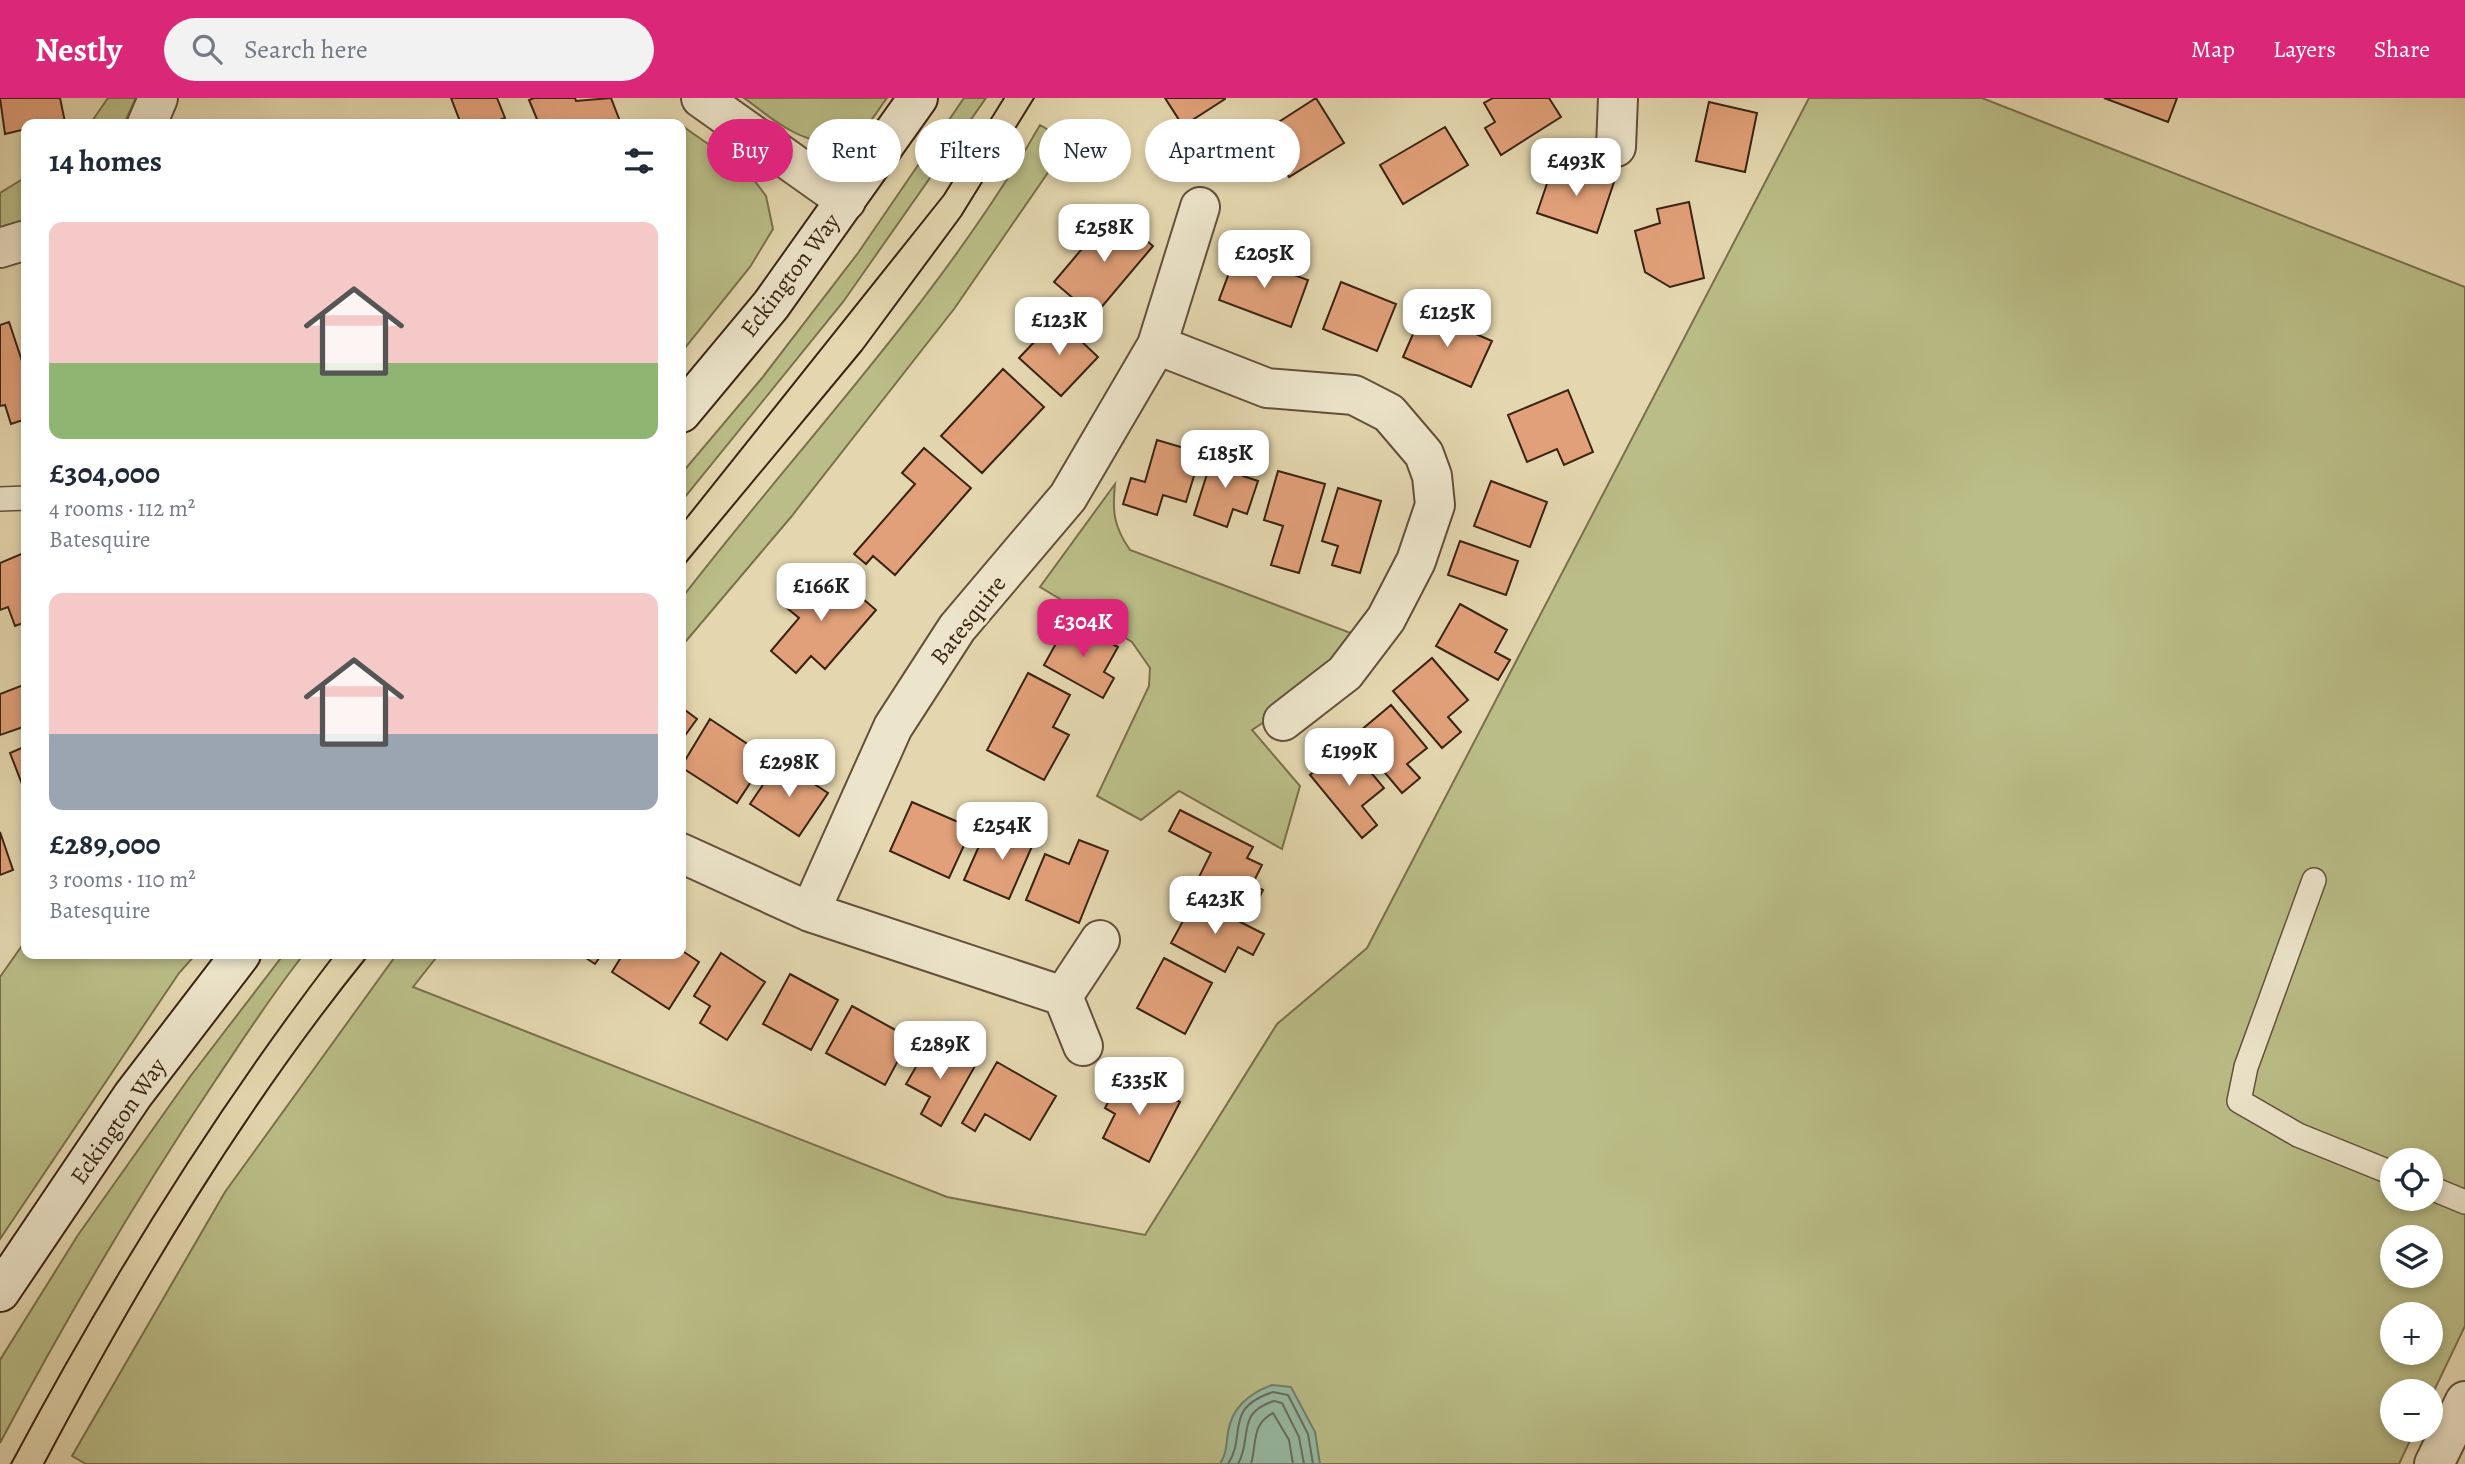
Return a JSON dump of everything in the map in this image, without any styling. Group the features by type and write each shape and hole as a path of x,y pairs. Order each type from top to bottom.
{"street":[{"path":"150,119 158,98"},
{"path":"701,98 846,201"},
{"name":"Eckington Way","path":"686,407 771,305 918,98"},
{"path":"1616,147 1618,98"},
{"name":"Batesquire","path":"810,912 893,727 957,628 1068,497 1157,345 1200,207"},
{"path":"0,248 21,242"},
{"path":"1157,345 1267,388 1354,395 1389,413 1424,454 1432,476 1435,505 1416,561 1386,619 1345,673 1283,721"},
{"path":"686,855 810,912 1063,996 1083,1046"},
{"path":"1063,996 1100,940"},
{"name":"Eckington Way","path":"0,1292 133,1095 238,959"},
{"path":"2434,1464 2465,1401"}],"lane":[{"path":"0,499 21,498"},
{"path":"2314,880 2246,1067 2239,1101 2298,1135 2380,1168"},
{"path":"2443,1193 2465,1202"}],"shaded area":[{"path":"108,98 136,98 126,119 93,119"},
{"path":"744,98 887,98 872,119 807,119 807,137 793,131 793,119 770,117"},
{"path":"964,98 986,98 971,119 950,119"},
{"path":"1809,98 1982,98 2465,287 2465,1326 2440,1379 2380,1379 2380,1442 2409,1442 2399,1464 86,1464 72,1456 225,1192 393,959 435,959 413,987 947,1197 1145,1235 1277,1024 1367,948"},
{"path":"1039,127 1039,182 1041,182 954,309 791,517 686,641 686,593 869,368 959,250 1005,182 1025,182 1025,150"},
{"path":"686,129 707,143 707,182 756,182 766,196 773,229 750,267 686,347"},
{"path":"915,170 915,182 927,182 843,302 686,496 686,468 762,378 858,253"},
{"path":"21,180 21,223 0,229 0,193"},
{"path":"1115,484 1115,519 1130,550 1356,635 1328,680 1252,730 1300,786 1282,849 1179,791 1141,820 1097,796 1149,686 1150,668 1132,642 1040,587"},
{"path":"21,947 21,959 192,959 179,973 0,1239 0,977"},
{"path":"280,959 300,959 258,1016 130,1214 50,1350 0,1443 0,1360 78,1235 189,1078"}],"water":[{"path":"1272,1385 1291,1387 1315,1432 1320,1464 1220,1464 1233,1415 1249,1397"}],"building":[{"path":"0,98 60,98 64,119 21,119 21,130 5,134"},
{"path":"451,98 497,98 505,118 502,119 459,119"},
{"path":"575,98 576,101 611,98 619,119 537,119 529,100"},
{"path":"1165,98 1225,98 1194,119 1178,119"},
{"path":"1316,98 1344,143 1300,170 1300,119 1283,119"},
{"path":"1493,98 1549,98 1561,117 1501,155 1485,128 1495,122 1484,103"},
{"path":"2104,98 2177,98 2168,122"},
{"path":"1709,102 1757,113 1745,172 1696,161"},
{"path":"1445,127 1468,165 1403,204 1380,165"},
{"path":"1554,163 1614,182 1597,233 1537,213"},
{"path":"1689,202 1704,278 1670,287 1645,272 1635,231 1660,223 1657,209"},
{"path":"1113,212 1153,246 1094,316 1054,282"},
{"path":"1236,254 1308,280 1291,327 1219,300"},
{"path":"1341,282 1396,304 1377,351 1323,329"},
{"path":"1423,311 1492,341 1471,387 1403,357"},
{"path":"1057,318 1098,357 1061,396 1019,358"},
{"path":"9,322 21,358 21,421 11,424 5,405 0,406 0,325"},
{"path":"1003,369 1044,407 982,473 941,436"},
{"path":"1568,390 1593,452 1564,465 1557,449 1527,462 1508,415"},
{"path":"1157,440 1201,453 1186,502 1163,495 1157,515 1123,504 1131,478 1145,482"},
{"path":"924,448 971,488 895,575 873,556 866,564 854,554 915,484 902,473"},
{"path":"1214,452 1247,463 1243,476 1258,481 1247,514 1233,509 1227,527 1194,515"},
{"path":"1278,471 1325,484 1299,573 1271,565 1283,526 1264,520"},
{"path":"1491,481 1547,502 1530,547 1474,526"},
{"path":"1338,488 1381,501 1360,573 1332,565 1338,546 1322,541"},
{"path":"1460,541 1518,561 1506,595 1448,575"},
{"path":"21,554 21,624 15,626 8,607 0,610 0,563"},
{"path":"807,576 829,594 841,580 876,610 825,669 811,656 796,673 771,651 799,618 782,604"},
{"path":"1460,604 1507,630 1495,652 1510,660 1498,680 1436,646"},
{"path":"1069,620 1118,647 1104,672 1114,678 1103,698 1044,665"},
{"path":"1432,658 1468,700 1448,717 1461,732 1442,748 1393,691"},
{"path":"1028,673 1070,695 1053,727 1069,735 1044,780 987,750"},
{"path":"21,686 21,728 0,735 0,694"},
{"path":"1391,705 1427,748 1407,764 1420,778 1402,793 1354,736"},
{"path":"686,711 697,719 686,734"},
{"path":"710,719 767,757 737,803 686,770 686,759"},
{"path":"1347,744 1384,788 1362,806 1377,825 1362,838 1310,775"},
{"path":"21,748 21,781 10,753"},
{"path":"779,761 828,793 799,836 750,804"},
{"path":"912,802 972,828 949,878 890,851"},
{"path":"1180,810 1253,847 1247,858 1262,865 1252,885 1263,890 1250,916 1194,887 1211,853 1169,831"},
{"path":"1021,820 1040,828 1009,899 964,880 983,837 1009,848"},
{"path":"0,832 13,870 0,875"},
{"path":"1079,840 1108,851 1079,923 1026,900 1045,854 1069,864"},
{"path":"1195,899 1264,934 1253,955 1238,947 1225,972 1171,943"},
{"path":"686,953 699,962 669,1009 612,972 620,959 686,959"},
{"path":"721,953 765,982 727,1040 700,1023 710,1006 694,996"},
{"path":"1164,958 1212,983 1185,1034 1137,1008"},
{"path":"790,974 838,1000 811,1050 763,1024"},
{"path":"852,1006 910,1038 885,1085 826,1053"},
{"path":"931,1041 975,1066 941,1126 921,1114 930,1097 906,1084"},
{"path":"997,1062 1056,1096 1030,1140 985,1114 975,1131 962,1123"},
{"path":"1123,1073 1180,1102 1149,1162 1103,1138 1115,1114 1105,1108"}],"tram line":[{"path":"686,519 944,195 1004,98"},
{"path":"686,562 862,350 961,216 1034,98"},
{"path":"11,1464 84,1332 162,1202 246,1076 331,959"},
{"path":"44,1464 117,1331 194,1201 278,1075 365,959"}]}
